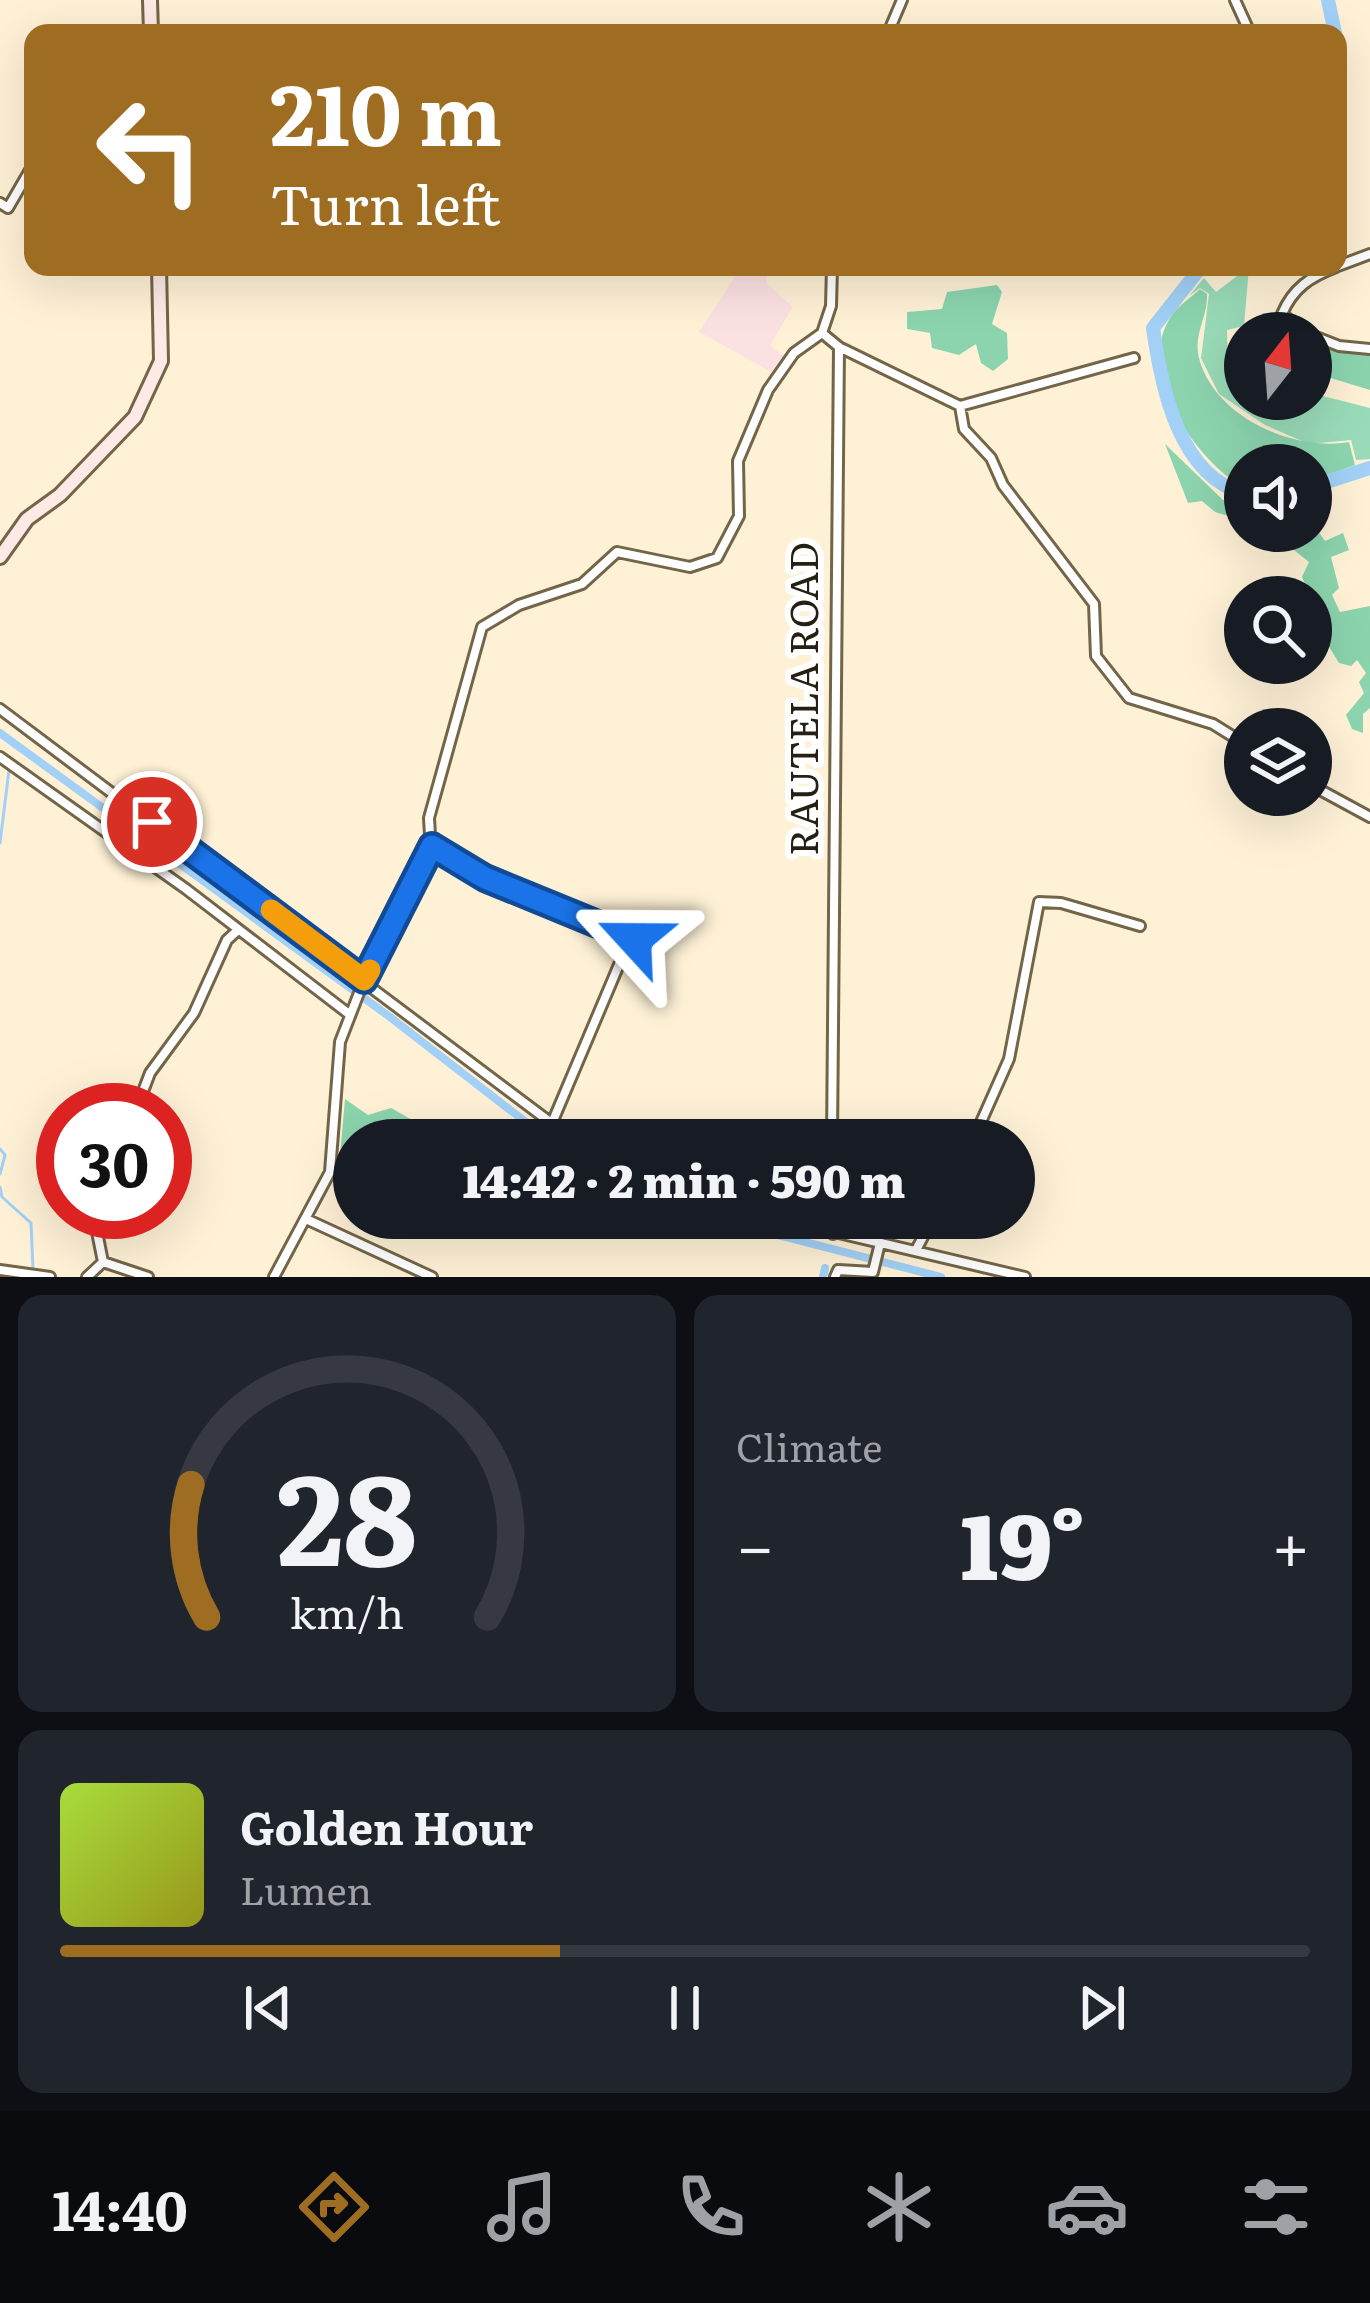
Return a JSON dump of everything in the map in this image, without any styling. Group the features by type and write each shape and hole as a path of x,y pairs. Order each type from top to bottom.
{"street":[{"path":"0,203 8,208 24,180"},
{"path":"0,557 27,518 60,495 135,418 160,361 159,276"},
{"path":"274,1277 330,1172 336,1148 340,1042 350,1011 432,846 429,818 482,627 519,605 582,584 617,552 690,567 717,558 739,517 738,461 760,405 794,353 822,332 831,306 832,276"},
{"path":"1283,312 1312,276"},
{"path":"822,332 839,347 960,406 1134,358"},
{"path":"1332,343 1370,349"},
{"name":"RAUTELA ROAD","path":"832,1119 839,347"},
{"path":"960,406 964,429 991,458 1003,485 1094,604 1096,656 1129,698 1224,731"},
{"path":"0,709 52,753 547,1119"},
{"path":"0,757 350,1011"},
{"path":"1332,796 1370,817"},
{"path":"432,846 537,901 632,934 554,1119"},
{"path":"982,1119 1009,1059 1039,902 1061,903 1140,926"},
{"path":"146,1083 194,1012 227,940 238,930"},
{"path":"306,1219 432,1277"},
{"path":"98,1239 103,1262"},
{"path":"853,1239 1024,1277"},
{"path":"916,1250 922,1239"},
{"path":"835,1277 849,1267 873,1272 880,1246"},
{"path":"87,1277 103,1262"},
{"path":"103,1262 148,1277"},
{"path":"0,1270 50,1277"}],"shaded area":[{"path":"735,276 768,276 766,283 793,307 770,345 783,356 771,372 699,332"}],"green space":[{"path":"1237,276 1248,276 1245,312 1224,312 1224,397 1201,358 1209,294 1200,288 1189,296 1204,278 1216,292"},
{"path":"997,285 1002,292 992,324 1007,333 1008,359 993,371 981,363 976,344 959,355 932,348 930,333 907,329 907,312 942,309 947,292"},
{"path":"1200,289 1207,294 1199,358 1207,379 1224,400 1224,420 1250,420 1281,435 1327,444 1224,444 1223,473 1189,434 1165,386 1162,337 1178,308"},
{"path":"1332,348 1370,352 1370,390 1332,378"},
{"path":"1332,398 1370,408 1370,459 1356,460 1351,440 1309,444 1258,420 1332,420"},
{"path":"1349,442 1355,465 1332,473 1332,444 1327,444"},
{"path":"1165,444 1224,500 1224,515 1202,501 1188,503"},
{"path":"1343,533 1349,550 1331,557 1339,588 1332,595 1332,576 1302,576 1309,562 1296,552 1332,552 1332,538"},
{"path":"1332,595 1340,612 1370,606 1370,708 1363,714 1363,733 1352,729 1346,715 1364,693 1359,682 1366,673 1357,660 1351,666 1339,663 1332,652"},
{"path":"345,1099 368,1115 391,1108 410,1119 343,1119"}],"waterway":[{"path":"1328,0 1333,24"},
{"path":"1194,276 1153,328 1177,426 1203,468 1224,485"},
{"path":"1332,480 1370,468"},
{"path":"0,733 522,1119"},
{"path":"0,843 9,770"},
{"path":"0,1149 5,1155 0,1174"},
{"path":"0,1187 2,1197 31,1223 33,1269"},
{"path":"794,1239 941,1277"},
{"path":"823,1277 825,1268"}],"slow traffic":[{"path":"271,910 364,980 370,970"}],"route":[{"path":"152,822 364,980 432,846 485,878 632,934 634,939"}]}
